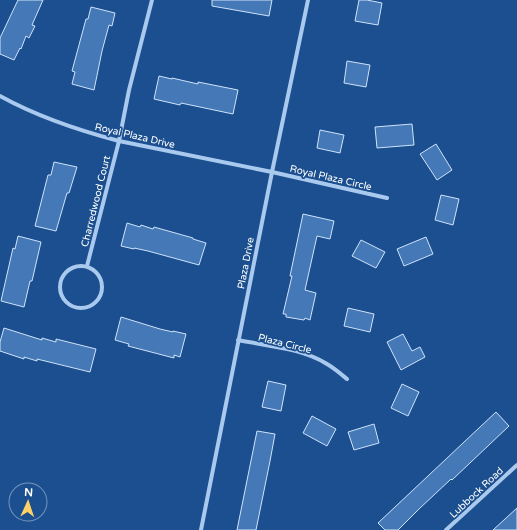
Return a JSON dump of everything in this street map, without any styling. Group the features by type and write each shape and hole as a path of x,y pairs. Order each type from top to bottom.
{"street":[{"name":"Charredwood Court","path":"87,266 119,141 129,90 152,0"},
{"name":"Plaza Drive","path":"201,530 238,340 308,0"},
{"name":"Royal Plaza Drive","path":"0,96 20,107 76,129 119,141 272,172"},
{"name":"Royal Plaza Circle","path":"272,172 387,198"},
{"path":"76,266 87,266 98,273 103,283 103,291 97,302 87,308 79,309 64,301 59,285 62,276 68,269 76,266"},
{"name":"Plaza Circle","path":"238,340 296,351 311,356 326,363 347,378"},
{"name":"Lubbock Road","path":"446,530 517,465"}],"building":[{"path":"18,0 43,0 32,25 35,26 29,38 26,36 21,49 20,48 14,60 0,54 0,38"},
{"path":"212,0 272,0 269,16 212,6"},
{"path":"359,0 382,3 378,25 355,21"},
{"path":"91,7 115,13 112,26 109,25 94,90 72,84 75,72 72,71 86,19 88,19"},
{"path":"347,61 370,65 366,87 344,83"},
{"path":"159,76 238,90 233,114 154,99"},
{"path":"412,124 414,145 377,148 375,127"},
{"path":"320,130 344,135 340,153 317,148"},
{"path":"436,144 452,170 437,180 420,154"},
{"path":"54,162 77,167 69,193 67,193 56,231 35,226 48,175 51,175"},
{"path":"441,195 459,199 453,225 435,220"},
{"path":"303,214 334,221 330,239 317,236 305,290 316,293 310,320 305,318 304,320 286,317 286,314 283,314 292,276 290,276"},
{"path":"127,223 153,229 154,227 206,243 199,265 148,251 121,246"},
{"path":"18,236 41,242 24,307 1,301 13,248 15,249"},
{"path":"426,237 433,254 404,266 397,249"},
{"path":"361,240 385,252 376,268 352,256"},
{"path":"348,308 374,314 370,332 344,326"},
{"path":"121,317 160,329 186,334 180,357 174,355 174,358 128,346 129,344 115,340"},
{"path":"4,328 42,340 42,338 56,342 56,339 96,349 90,372 37,359 37,361 24,357 24,359 0,351 0,342"},
{"path":"403,334 412,351 420,347 425,357 401,370 387,342"},
{"path":"268,381 286,385 281,411 262,407"},
{"path":"402,384 419,392 408,416 391,408"},
{"path":"496,412 509,426 452,480 451,479 398,530 385,530 378,523"},
{"path":"312,416 336,429 327,446 303,433"},
{"path":"374,424 379,443 354,450 348,432"},
{"path":"257,431 275,434 270,461 256,530 237,530"},
{"path":"517,508 517,530 493,530"}]}
